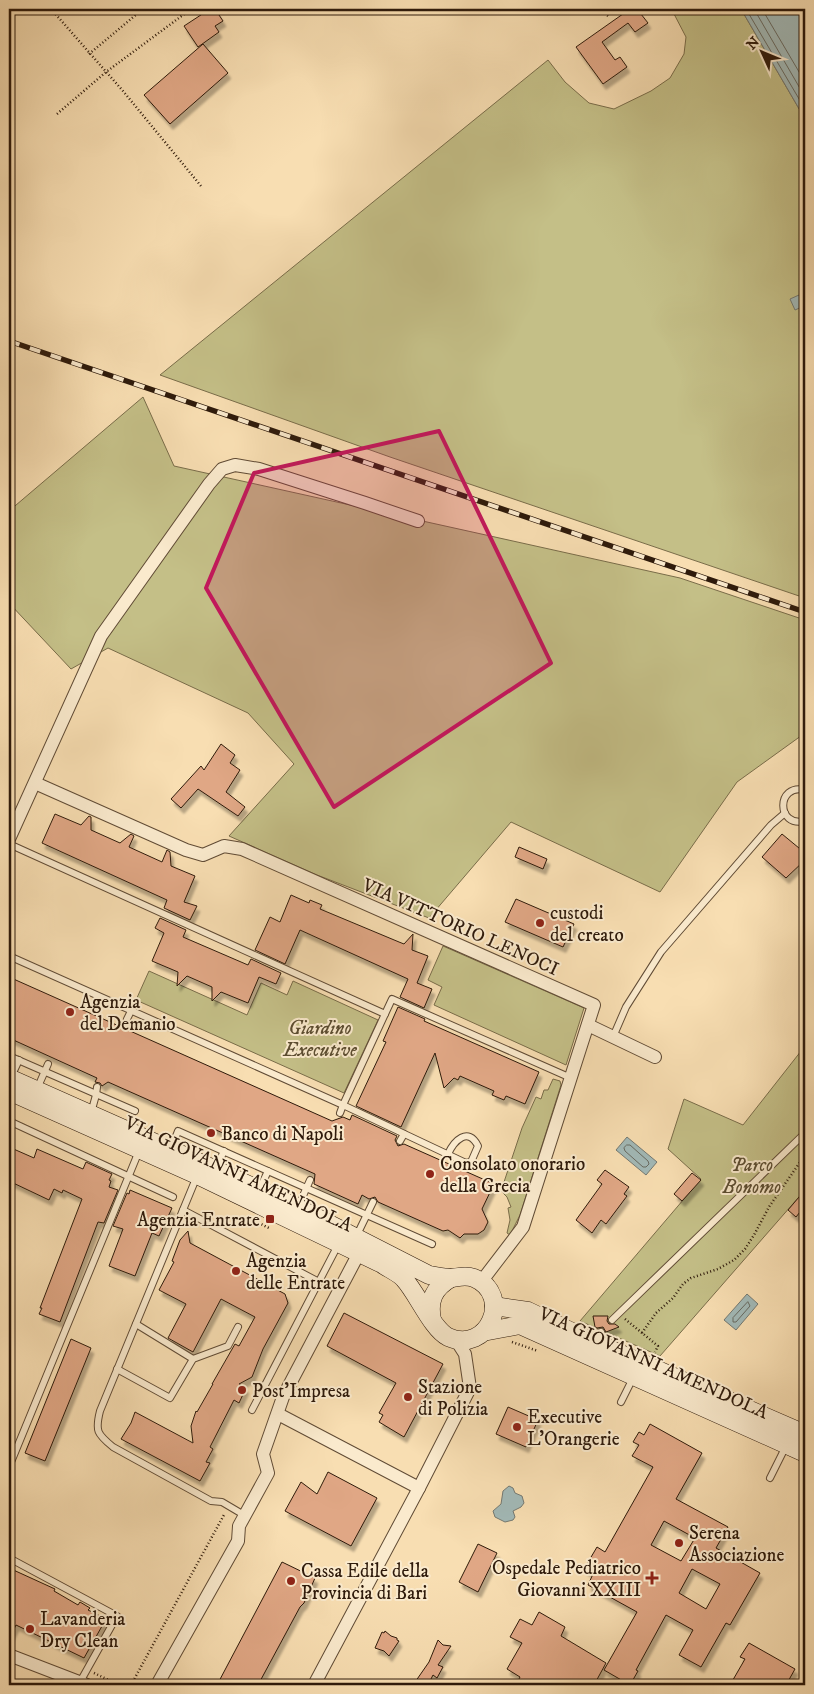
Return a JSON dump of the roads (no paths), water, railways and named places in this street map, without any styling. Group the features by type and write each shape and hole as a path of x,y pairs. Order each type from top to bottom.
{"main road":[{"name":"VIA GIOVANNI AMENDOLA","path":"9,1083 36,1090 298,1208 351,1245 403,1277 438,1329 446,1336 456,1340 466,1340 475,1338 483,1332 520,1325 643,1365 805,1434"},
{"name":"VIA GIOVANNI AMENDOLA","path":"9,1083 140,1149 351,1245 429,1274 451,1278 472,1277 481,1282"},
{"path":"432,1320 431,1300 435,1291 442,1283 451,1278"},
{"path":"481,1282 488,1288 494,1306 490,1325 483,1332"},
{"name":"VIA GIOVANNI AMENDOLA","path":"494,1306 528,1311 596,1336 643,1365 787,1445 805,1453"}],"street":[{"path":"9,840 101,636 208,484 222,469 235,464 258,469 418,521"},
{"name":"VIA VITTORIO LENOCI","path":"34,783 203,856 224,846 242,849 594,1005 523,1227 481,1282"},
{"path":"588,1025 655,1056"},
{"path":"157,1685 238,1541 239,1526 268,1473 263,1454 283,1397 351,1245"},
{"path":"314,1685 470,1388 465,1354 456,1340"},
{"path":"278,1414 419,1488"},
{"path":"9,1655 83,1684"}],"lane":[{"path":"805,790 798,788 788,793 783,802 785,813 793,820 798,822 805,821"},
{"path":"613,1037 626,1007 661,952 771,825 785,813"},
{"path":"9,844 385,1014"},
{"path":"9,956 80,992 131,1011 466,1163 471,1162 478,1146 475,1140 469,1136 463,1137 452,1145 448,1154"},
{"path":"340,1114 392,999 571,1078"},
{"path":"127,1019 131,1011"},
{"path":"9,1056 136,1111"},
{"path":"9,1083 19,1060"},
{"path":"36,1090 48,1064"},
{"path":"91,1114 97,1087"},
{"path":"9,1121 172,1197"},
{"path":"171,1150 178,1131 432,1244"},
{"path":"612,1320 805,1133"},
{"path":"400,1141 404,1134"},
{"path":"9,1466 140,1149"},
{"path":"216,1170 224,1151"},
{"path":"258,1190 268,1172"},
{"path":"197,1175 100,1411 96,1426 100,1437 112,1446 211,1501 222,1502 244,1515"},
{"path":"298,1208 310,1180"},
{"path":"252,1410 319,1282 351,1245 373,1202"},
{"path":"183,1210 319,1282"},
{"path":"136,1324 192,1359"},
{"path":"118,1369 170,1398 192,1359 228,1346 238,1327"},
{"path":"621,1402 643,1365"},
{"path":"770,1478 787,1445"},
{"path":"9,1558 117,1616 83,1684"}],"water":[{"path":"741,9 805,9 805,119"},
{"path":"799,295 804,306 795,310 790,299"},
{"path":"627,1137 657,1162 646,1175 616,1150"},
{"path":"747,1294 758,1304 736,1330 724,1320"},
{"path":"509,1486 513,1488 515,1493 522,1496 524,1503 513,1511 515,1517 513,1520 505,1522 495,1517 493,1511 501,1504 503,1491"}],"railway":[{"path":"9,341 805,612"}],"place":[{"name":"custodi del creato","path":"540,923"},
{"name":"Agenzia del Demanio","path":"70,1012"},
{"name":"Banco di Napoli","path":"211,1133"},
{"name":"Consolato onorario della Grecia","path":"430,1174"},
{"name":"Agenzia Entrate","path":"270,1219"},
{"name":"Agenzia delle Entrate","path":"236,1271"},
{"name":"Post'Impresa","path":"242,1390"},
{"name":"Stazione di Polizia","path":"408,1397"},
{"name":"Executive L'Orangerie","path":"517,1427"},
{"name":"Serena Associazione","path":"679,1543"},
{"name":"Ospedale Pediatrico Giovanni XXIII","path":"652,1578"},
{"name":"Cassa Edile della Provincia di Bari","path":"291,1581"},
{"name":"Lavanderia Dry Clean","path":"30,1629"}],"park label":[{"name":"Giardino Executive","path":"320,1038"},
{"name":"Parco Bonomo","path":"752,1175"}]}
